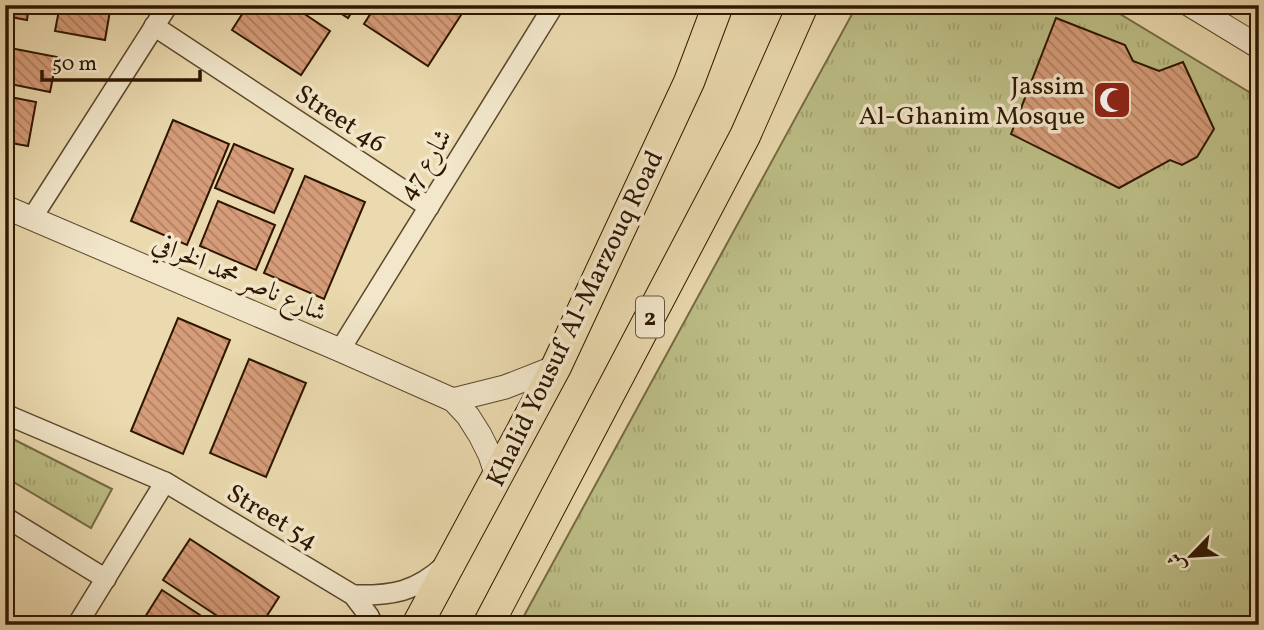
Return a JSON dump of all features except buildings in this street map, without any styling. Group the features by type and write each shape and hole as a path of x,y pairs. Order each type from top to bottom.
{"main road":[{"name":"Khalid Yousuf Al-Marzouq Road","path":"417,625 556,367 689,82 718,5"},
{"name":"2","path":"488,625 746,136 803,5"}],"street":[{"path":"32,218 167,5"},
{"name":"شارع 47","path":"340,350 554,5"},
{"path":"1190,5 1259,47"},
{"name":"Street 46","path":"154,26 429,207"},
{"name":"شارع ناصر محمد الخرافي","path":"5,207 453,400 468,416 480,435 497,476"},
{"path":"453,400 505,387 556,367"},
{"name":"Street 54","path":"5,414 165,482 353,595 373,625"},
{"path":"78,625 165,482"},
{"path":"5,517 106,579"},
{"path":"353,595 381,596 407,589 432,576 452,558"}],"green space":[{"path":"857,5 1105,5 1259,98 1259,625 519,625"},
{"path":"5,435 112,489 91,528 5,477"}],"place":[{"name":"Jassim Al-Ghanim Mosque","path":"1112,100"}]}
